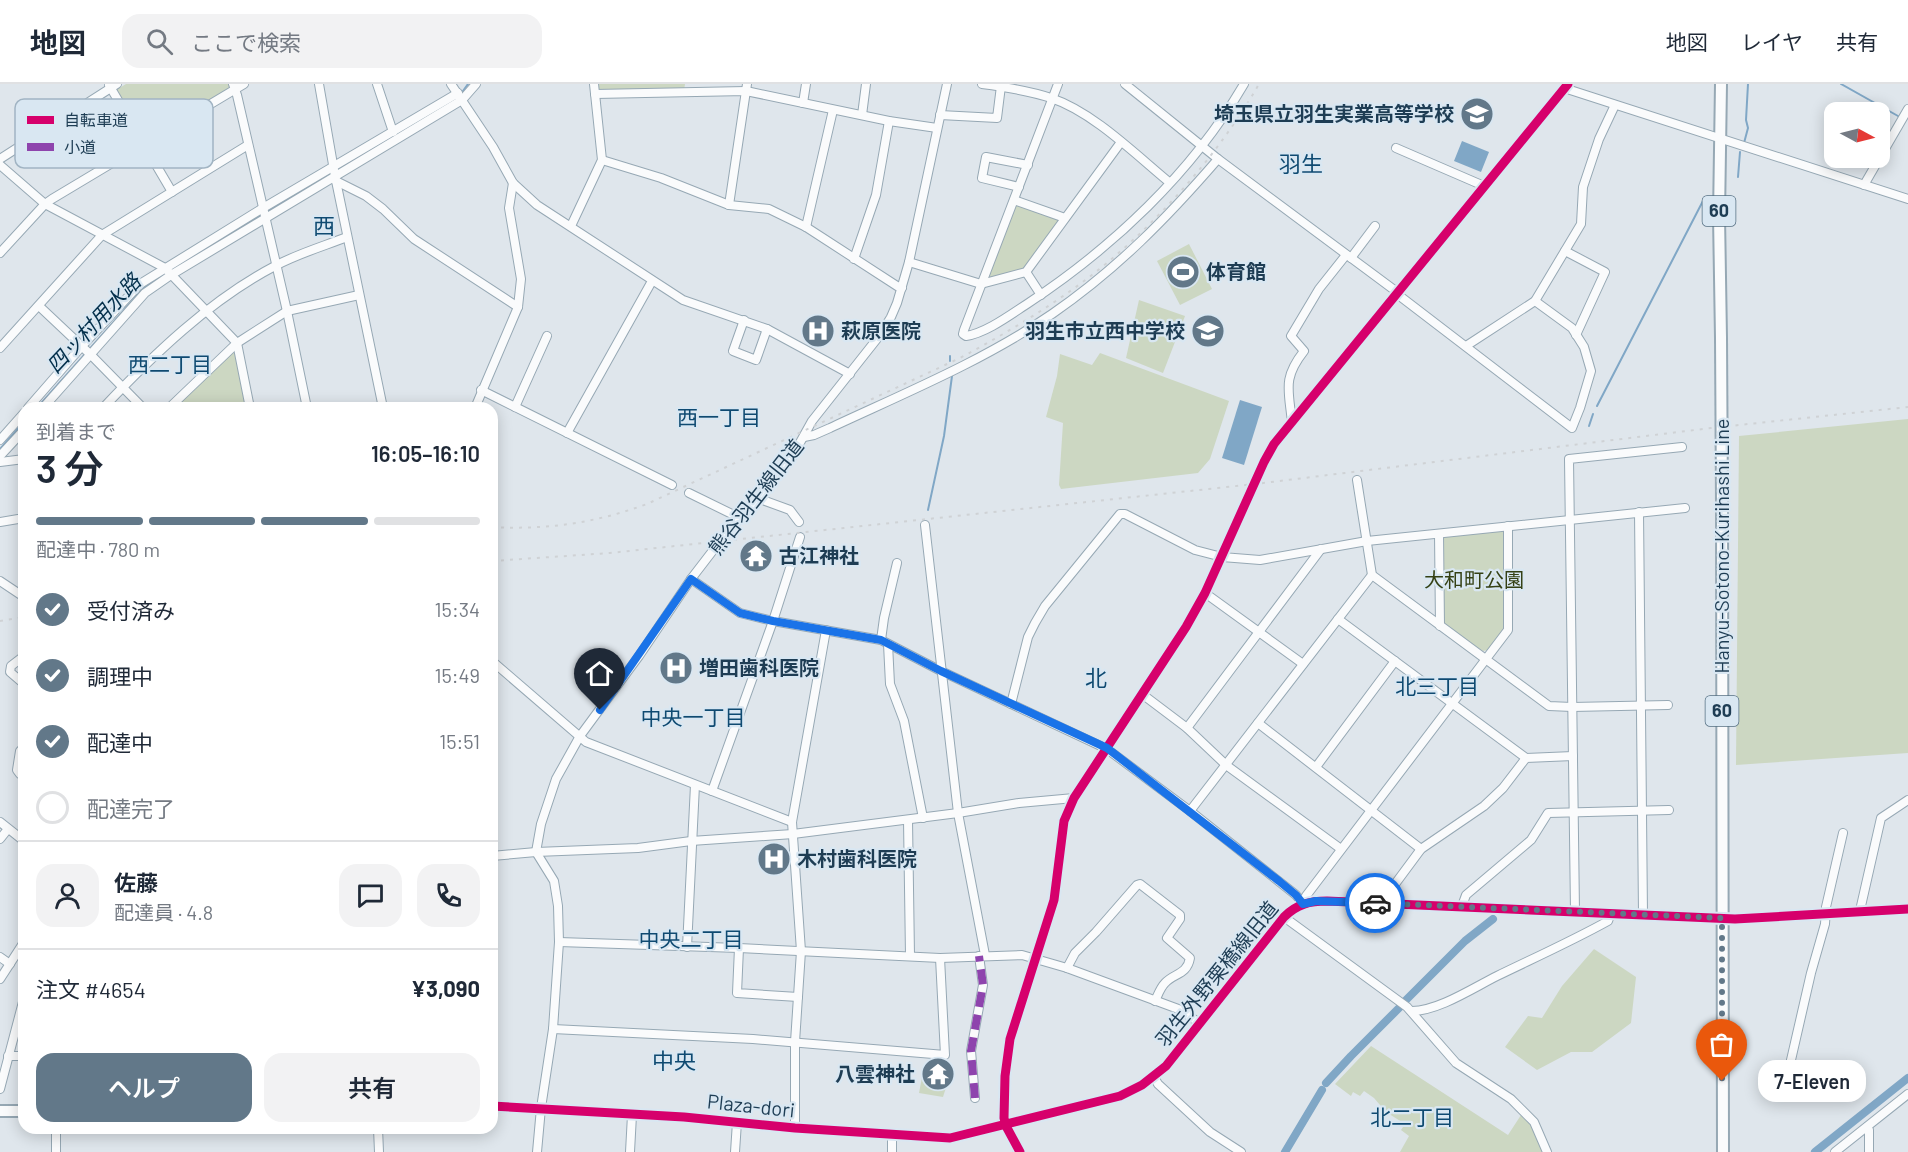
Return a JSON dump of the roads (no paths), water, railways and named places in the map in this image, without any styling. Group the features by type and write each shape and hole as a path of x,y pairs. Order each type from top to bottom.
{"main road":[{"name":"Hanyu-Sotono-Kurihashi Line","path":"1722,84 1720,139 1722,1152"},
{"path":"0,1111 18,1111"}],"street":[{"path":"213,99 234,86 244,84"},
{"path":"319,84 334,175 382,402"},
{"path":"377,84 393,132"},
{"path":"451,84 493,147 513,183 537,205 683,300 767,329 850,374"},
{"path":"48,402 140,284 168,272 334,175 460,97 476,84"},
{"path":"571,226 602,160 594,84"},
{"path":"803,103 806,84"},
{"path":"862,115 866,84"},
{"name":"熊谷羽生線旧道","path":"536,852 541,824 555,779 580,736 639,656 691,579 792,457 816,415 850,374 891,317 909,262 947,84"},
{"path":"982,84 1052,98 1090,118 1169,183"},
{"path":"1058,84 963,330 966,336 1005,319 1064,279 1108,242 1141,212 1203,146 1244,84"},
{"path":"91,99 112,85 120,99"},
{"path":"1127,85 1218,159 1397,292 1572,428 1591,371 1584,347 1572,328 1535,301"},
{"path":"234,86 265,214 306,402"},
{"path":"940,115 997,118 1001,86"},
{"path":"1020,1152 1006,1126 1003,1102 1010,1039 1054,900 1064,821 1074,798 1186,627 1205,593 1274,444 1566,86 1615,105 1908,199"},
{"path":"595,94 685,88 747,87 833,110 937,128"},
{"path":"729,205 747,87"},
{"path":"334,175 393,132 460,97"},
{"path":"1466,346 1535,301 1581,224 1583,187 1599,139 1615,105"},
{"path":"1864,185 1908,109"},
{"path":"806,227 833,110"},
{"path":"854,259 876,195 889,121"},
{"path":"909,262 981,284 1026,272 1121,142"},
{"path":"213,167 248,145"},
{"path":"1396,148 1484,186"},
{"path":"0,159 15,149"},
{"path":"1019,187 982,178 986,157 1028,165"},
{"path":"804,437 830,428 957,369 1053,313 1143,241 1218,159"},
{"path":"602,160 661,178 729,205 769,209 806,227 902,288"},
{"path":"0,165 45,204 168,272 237,343 249,402"},
{"path":"0,253 45,204 103,168"},
{"path":"158,168 172,192"},
{"path":"1,346 102,235 211,168"},
{"path":"334,175 383,209 414,239 518,307"},
{"path":"477,402 518,307 521,279 509,208 513,183"},
{"path":"1014,200 1065,218"},
{"path":"1293,423 1288,380 1294,364 1304,351 1291,336 1319,289 1375,226"},
{"path":"109,402 205,310 275,265 347,237"},
{"path":"1565,251 1605,272 1576,335"},
{"path":"34,402 168,272"},
{"path":"1026,272 1041,295"},
{"path":"567,433 652,281"},
{"path":"175,402 237,343 287,311 359,295"},
{"path":"39,306 137,402"},
{"path":"744,320 733,351 756,360 767,329"},
{"path":"515,407 547,336"},
{"path":"481,390 672,485"},
{"path":"0,440 18,419"},
{"path":"0,456 18,436"},
{"path":"1575,911 1569,459 1682,447"},
{"path":"0,462 18,460"},
{"path":"1357,480 1372,575 1550,706 1668,705"},
{"path":"689,493 740,518"},
{"path":"757,498 790,510 799,522"},
{"path":"1011,704 1028,637 1035,623 1045,606 1120,514 1125,514 1196,550 1222,557 1260,560 1367,541 1685,508"},
{"path":"1639,512 1643,914"},
{"path":"0,522 18,519"},
{"path":"925,525 958,813 982,956 983,985 970,1051 975,1098"},
{"path":"1303,904 1306,896 1509,627 1508,526"},
{"path":"1439,534 1440,626"},
{"path":"712,791 773,621 800,537"},
{"path":"1187,728 1321,549"},
{"path":"897,564 884,618 885,642 890,684 904,721 923,818"},
{"path":"1190,811 1372,575"},
{"path":"691,579 740,613 885,642 941,671 1107,748 1296,895 1303,904"},
{"path":"0,581 18,593"},
{"path":"1205,593 1304,664"},
{"path":"1338,619 1526,758 1574,756"},
{"path":"795,1128 795,1042 801,951 792,822 826,630"},
{"path":"18,661 11,666 10,672 18,679"},
{"path":"1316,767 1395,661"},
{"path":"498,667 586,742 792,822"},
{"path":"1142,694 1187,728 1226,765 1341,849"},
{"path":"1258,723 1421,849"},
{"path":"1381,903 1421,849 1484,806 1503,788 1526,758"},
{"path":"687,946 695,785"},
{"path":"498,855 638,848 691,841 793,834 923,818 1019,803 1074,798"},
{"path":"1861,911 1881,818 1908,800"},
{"path":"1462,906 1466,895 1531,840 1548,813 1669,810"},
{"path":"908,820 910,956"},
{"path":"0,822 18,836"},
{"path":"0,839 8,829"},
{"path":"1791,1060 1825,924 1835,863 1843,833"},
{"path":"536,852 554,882 558,906 559,942 553,1029 537,1152"},
{"path":"1067,968 1075,953 1140,884 1180,915 1180,920 1167,938 1190,958 1181,973 1166,981 1155,1001"},
{"name":"羽生外野栗橋線旧道","path":"1006,1126 1120,1096 1154,1077 1166,1066 1284,917 1303,904 1327,901 1722,918 1908,909"},
{"path":"1407,1007 1424,1010 1448,1000 1608,921 1611,913"},
{"path":"1284,917 1407,1007 1456,1063 1511,1099 1534,1122 1547,1152"},
{"path":"559,942 940,958 1022,955 1067,968 1181,1010 1199,1023"},
{"path":"739,948 737,993 798,997"},
{"path":"0,979 18,951"},
{"path":"0,957 10,964"},
{"path":"553,1029 753,1039 945,1055 940,958"},
{"path":"0,1089 18,1020"},
{"path":"8,1056 18,1056"},
{"path":"1154,1077 1158,1084 1210,1132 1241,1152"},
{"path":"1835,1152 1908,1094"},
{"name":"Plaza-dori","path":"498,1106 684,1117 795,1128 950,1138 1006,1126"},
{"path":"630,1152 632,1115"},
{"path":"735,1152 737,1122"},
{"path":"1867,1127 1869,1152"},
{"path":"56,1134 56,1152"},
{"path":"378,1134 379,1152"},
{"path":"892,1135 892,1152"}],"water":[{"path":"1462,141 1489,152 1481,172 1454,161"},
{"path":"1240,400 1262,407 1244,465 1222,458"}],"waterway":[{"name":"四ッ村用水路","path":"463,91 468,84"},
{"path":"1744,143 1748,128 1746,120 1748,84"},
{"path":"1841,84 1898,116"},
{"path":"1738,177 1740,152"},
{"name":"四ッ村用水路","path":"343,167 361,156"},
{"path":"267,212 319,181"},
{"path":"1597,406 1705,197"},
{"name":"四ッ村用水路","path":"42,402 144,288 262,215"},
{"path":"950,356 950,361"},
{"path":"928,510 944,436 952,376"},
{"path":"1589,426 1593,414"},
{"name":"四ッ村用水路","path":"0,449 18,429"},
{"path":"1406,1000 1465,941 1493,919"},
{"path":"1326,1083 1401,1006"},
{"path":"1815,1152 1908,1078"},
{"path":"1285,1152 1322,1090"},
{"path":"1011,1143 1014,1152"}],"railway":[{"path":"498,527 571,524 609,516 647,504 960,358 992,340 1039,312 1084,281 1158,216 1224,138 1259,84"},
{"path":"498,561 610,553 1255,484 1711,428 1908,407"},
{"path":"0,621 18,618"}],"place":[{"name":"埼玉県立羽生実業高等学校","path":"1477,114"},
{"name":"体育館","path":"1183,272"},
{"name":"萩原医院","path":"818,331"},
{"name":"羽生市立西中学校","path":"1208,331"},
{"name":"古江神社","path":"756,556"},
{"name":"増田歯科医院","path":"676,668"},
{"name":"木村歯科医院","path":"774,859"},
{"name":"八雲神社","path":"938,1074"},
{"name":"7-Eleven","path":"1722,1081"}],"district":[{"name":"羽生","path":"1301,164"},
{"name":"西","path":"324,226"},
{"name":"西二丁目","path":"170,365"},
{"name":"西一丁目","path":"719,418"},
{"name":"北","path":"1096,678"},
{"name":"北三丁目","path":"1437,687"},
{"name":"中央一丁目","path":"693,718"},
{"name":"中央二丁目","path":"691,940"},
{"name":"中央","path":"674,1061"},
{"name":"北二丁目","path":"1412,1118"}],"park label":[{"name":"大和町公園","path":"1474,580"}]}
